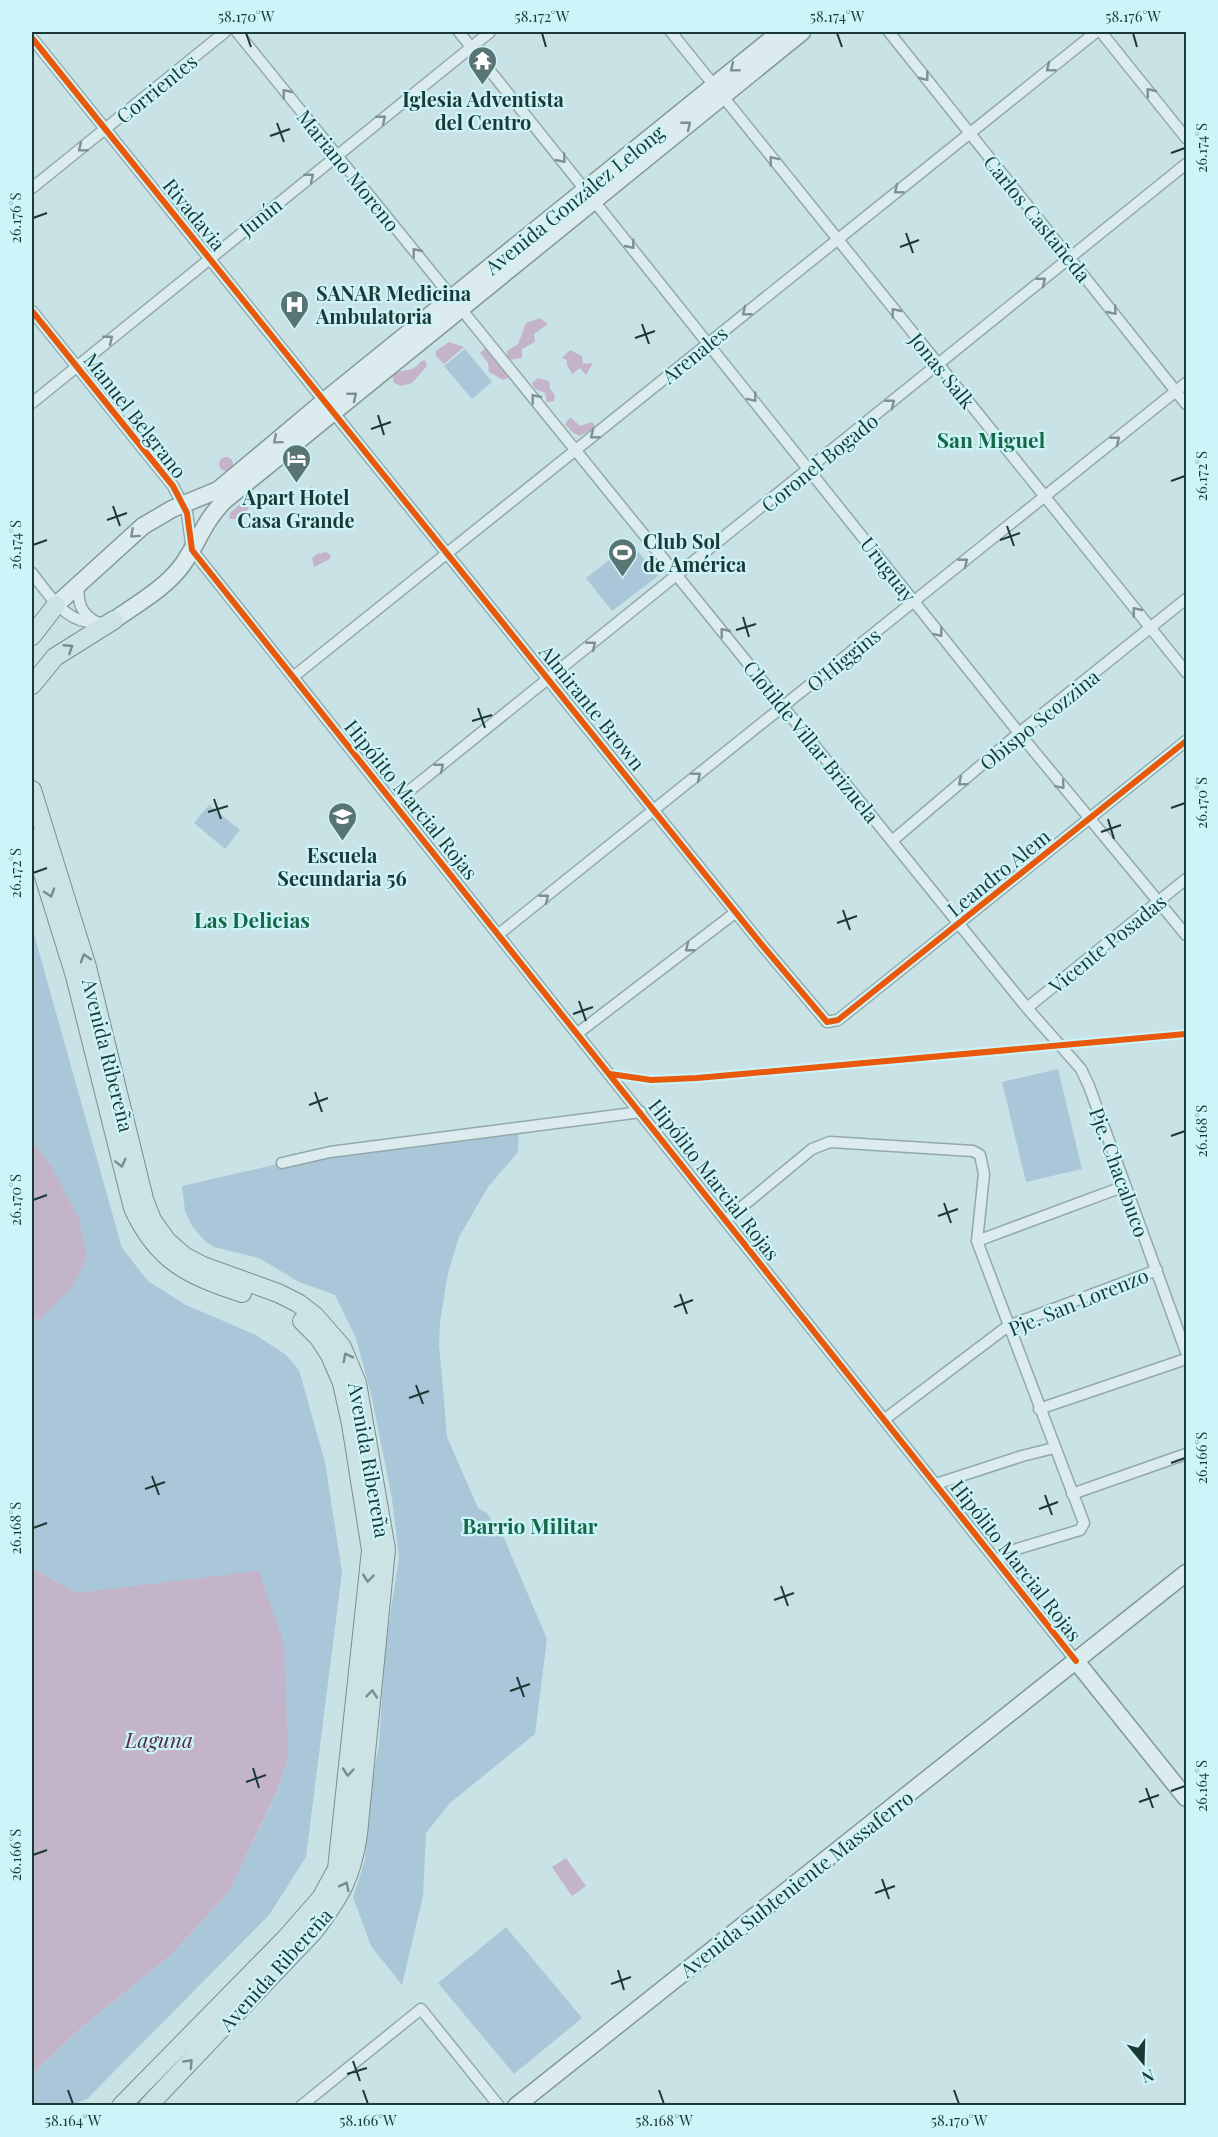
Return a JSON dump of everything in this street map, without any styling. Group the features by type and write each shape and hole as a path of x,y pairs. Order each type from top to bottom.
{"main road":[{"name":"Avenida González Lelong","path":"106,622 173,576 192,550 209,517 229,489 718,90 780,32"},
{"name":"Avenida González Lelong","path":"718,90 802,32"},
{"name":"Avenida González Lelong","path":"57,605 143,526 183,505 229,489"},
{"path":"32,636 57,605"},
{"path":"32,685 55,657 106,622"},
{"name":"Avenida Ribereña","path":"32,790 87,967 144,1199 152,1220 166,1240 184,1256 203,1266 298,1303 330,1330 342,1347 357,1383 386,1549 359,1822 350,1877 334,1905 314,1931 148,2106"},
{"name":"Avenida Ribereña","path":"32,838 75,976 127,1189 142,1227 163,1256 185,1271 286,1310 320,1338 342,1383 351,1424 371,1550 337,1869 321,1898 293,1930 121,2106"},
{"name":"Avenida Subteniente Massaferro","path":"516,2106 1186,1573"},
{"name":"Hipólito Marcial Rojas","path":"1076,1660 1186,1798"}],"street":[{"name":"Corrientes","path":"32,188 225,32"},
{"name":"Mariano Moreno","path":"237,32 457,302"},
{"name":"Uruguay","path":"459,32 591,194 1019,734 1186,935"},
{"name":"Junín","path":"32,403 209,257 490,32"},
{"name":"Jonas Salk","path":"671,32 836,240 939,364 1186,672"},
{"name":"Carlos Castañeda","path":"889,32 1186,404"},
{"name":"Arenales","path":"293,677 1096,32"},
{"path":"1101,32 1186,138"},
{"name":"Rivadavia","path":"32,38 328,406"},
{"name":"Coronel Bogado","path":"394,803 1186,164"},
{"name":"Clotilde Villar Brizuela","path":"457,302 1027,1008"},
{"name":"Manuel Belgrano","path":"32,311 173,486 183,505 192,550"},
{"name":"O'Higgins","path":"499,934 1186,383"},
{"name":"Almirante Brown","path":"328,406 827,1022"},
{"name":"Hipólito Marcial Rojas","path":"192,550 1076,1660"},
{"path":"32,573 57,605 74,619 106,622"},
{"path":"79,584 80,606 90,619 106,622"},
{"name":"Obispo Scozzina","path":"892,840 1186,599"},
{"name":"Leandro Alem","path":"827,1022 838,1020 1186,741"},
{"name":"Vicente Posadas","path":"1027,1008 1186,879"},
{"path":"578,1033 736,912"},
{"name":"Pje. Chacabuco","path":"1027,1008 1081,1070 1186,1352"},
{"path":"282,1163 330,1152 641,1112"},
{"path":"726,1220 812,1149 830,1142 973,1150 980,1155 984,1174 977,1241 1084,1527 1017,1549 997,1560"},
{"path":"977,1241 1125,1186"},
{"name":"Pje. San Lorenzo","path":"885,1419 1008,1326 1157,1270"},
{"path":"1039,1409 1186,1359"},
{"path":"936,1484 1054,1448"},
{"path":"1072,1494 1186,1454"},
{"path":"301,2106 421,2009 499,2106"}],"shaded area":[{"path":"465,349 492,382 472,399 444,366"},
{"name":"Club Sol de América","path":"631,543 658,576 612,611 586,578"},
{"path":"209,805 240,830 225,849 194,823"},
{"path":"32,927 122,1248 148,1281 186,1305 256,1335 286,1355 299,1370 325,1462 342,1572 306,1857 269,1915 87,2099 69,2106 32,2105 32,2074 81,2028 172,1954 229,1892 277,1792 288,1757 285,1716 143,1587 76,1593 32,1568 32,1320 40,1319 49,1162 32,1142"},
{"path":"1058,1069 1082,1169 1026,1182 1002,1082"},
{"path":"519,1128 518,1152 488,1187 459,1237 448,1273 439,1343 447,1437 478,1508 487,1513 504,1538 547,1639 535,1734 450,1803 426,1833 423,1896 402,1985 371,1946 353,1897 365,1860 370,1791 379,1745 385,1649 399,1557 392,1499 372,1398 356,1338 335,1295 299,1282 259,1258 214,1247 205,1241 192,1226 185,1211 182,1186 330,1152"},
{"path":"506,1927 582,2018 514,2074 438,1983"}],"water":[{"path":"540,318 548,324 534,334 535,342 522,349 522,358 508,360 507,351 518,344 526,323"},
{"path":"449,342 464,347 444,364 436,356 436,351"},
{"path":"486,348 500,364 501,369 512,376 503,380 489,372 488,363 480,353"},
{"path":"570,350 582,356 583,364 593,363 586,375 580,368 572,374 567,360 562,358"},
{"path":"425,360 427,366 412,383 401,386 394,383 392,375 412,369"},
{"path":"538,378 549,381 550,389 555,395 554,401 547,402 545,393 535,389 532,383"},
{"path":"570,417 580,426 592,422 596,427 580,436 572,432 565,424"},
{"path":"223,457 229,457 233,464 229,471 223,471 219,467 219,461"},
{"path":"312,486 318,495 306,505 301,496"},
{"path":"251,497 258,498 248,508 246,514 238,519 229,519 230,513 239,505 245,505"},
{"path":"326,552 331,555 330,559 314,567 312,558"},
{"path":"32,1142 49,1162 79,1219 87,1257 73,1286 40,1319 32,1320"},
{"name":"Laguna","path":"32,1568 76,1593 259,1571 284,1644 288,1758 277,1791 229,1892 172,1954 81,2028 32,2074"},
{"path":"566,1858 586,1886 572,1896 552,1867"}],"cycle path":[{"path":"32,38 762,945 827,1022 838,1020 1186,741"},
{"path":"32,311 173,486 187,513 192,550 1076,1661"},
{"path":"610,1074 651,1080 697,1078 1186,1034"}],"place":[{"name":"Iglesia Adventista del Centro","path":"483,86"},
{"name":"SANAR Medicina Ambulatoria","path":"295,330"},
{"name":"Apart Hotel Casa Grande","path":"296,484"},
{"name":"Club Sol de América","path":"622,578"},
{"name":"Escuela Secundaria 56","path":"342,842"}],"district":[{"name":"San Miguel","path":"991,439"},
{"name":"Las Delicias","path":"252,919"},
{"name":"Barrio Militar","path":"530,1525"}]}
